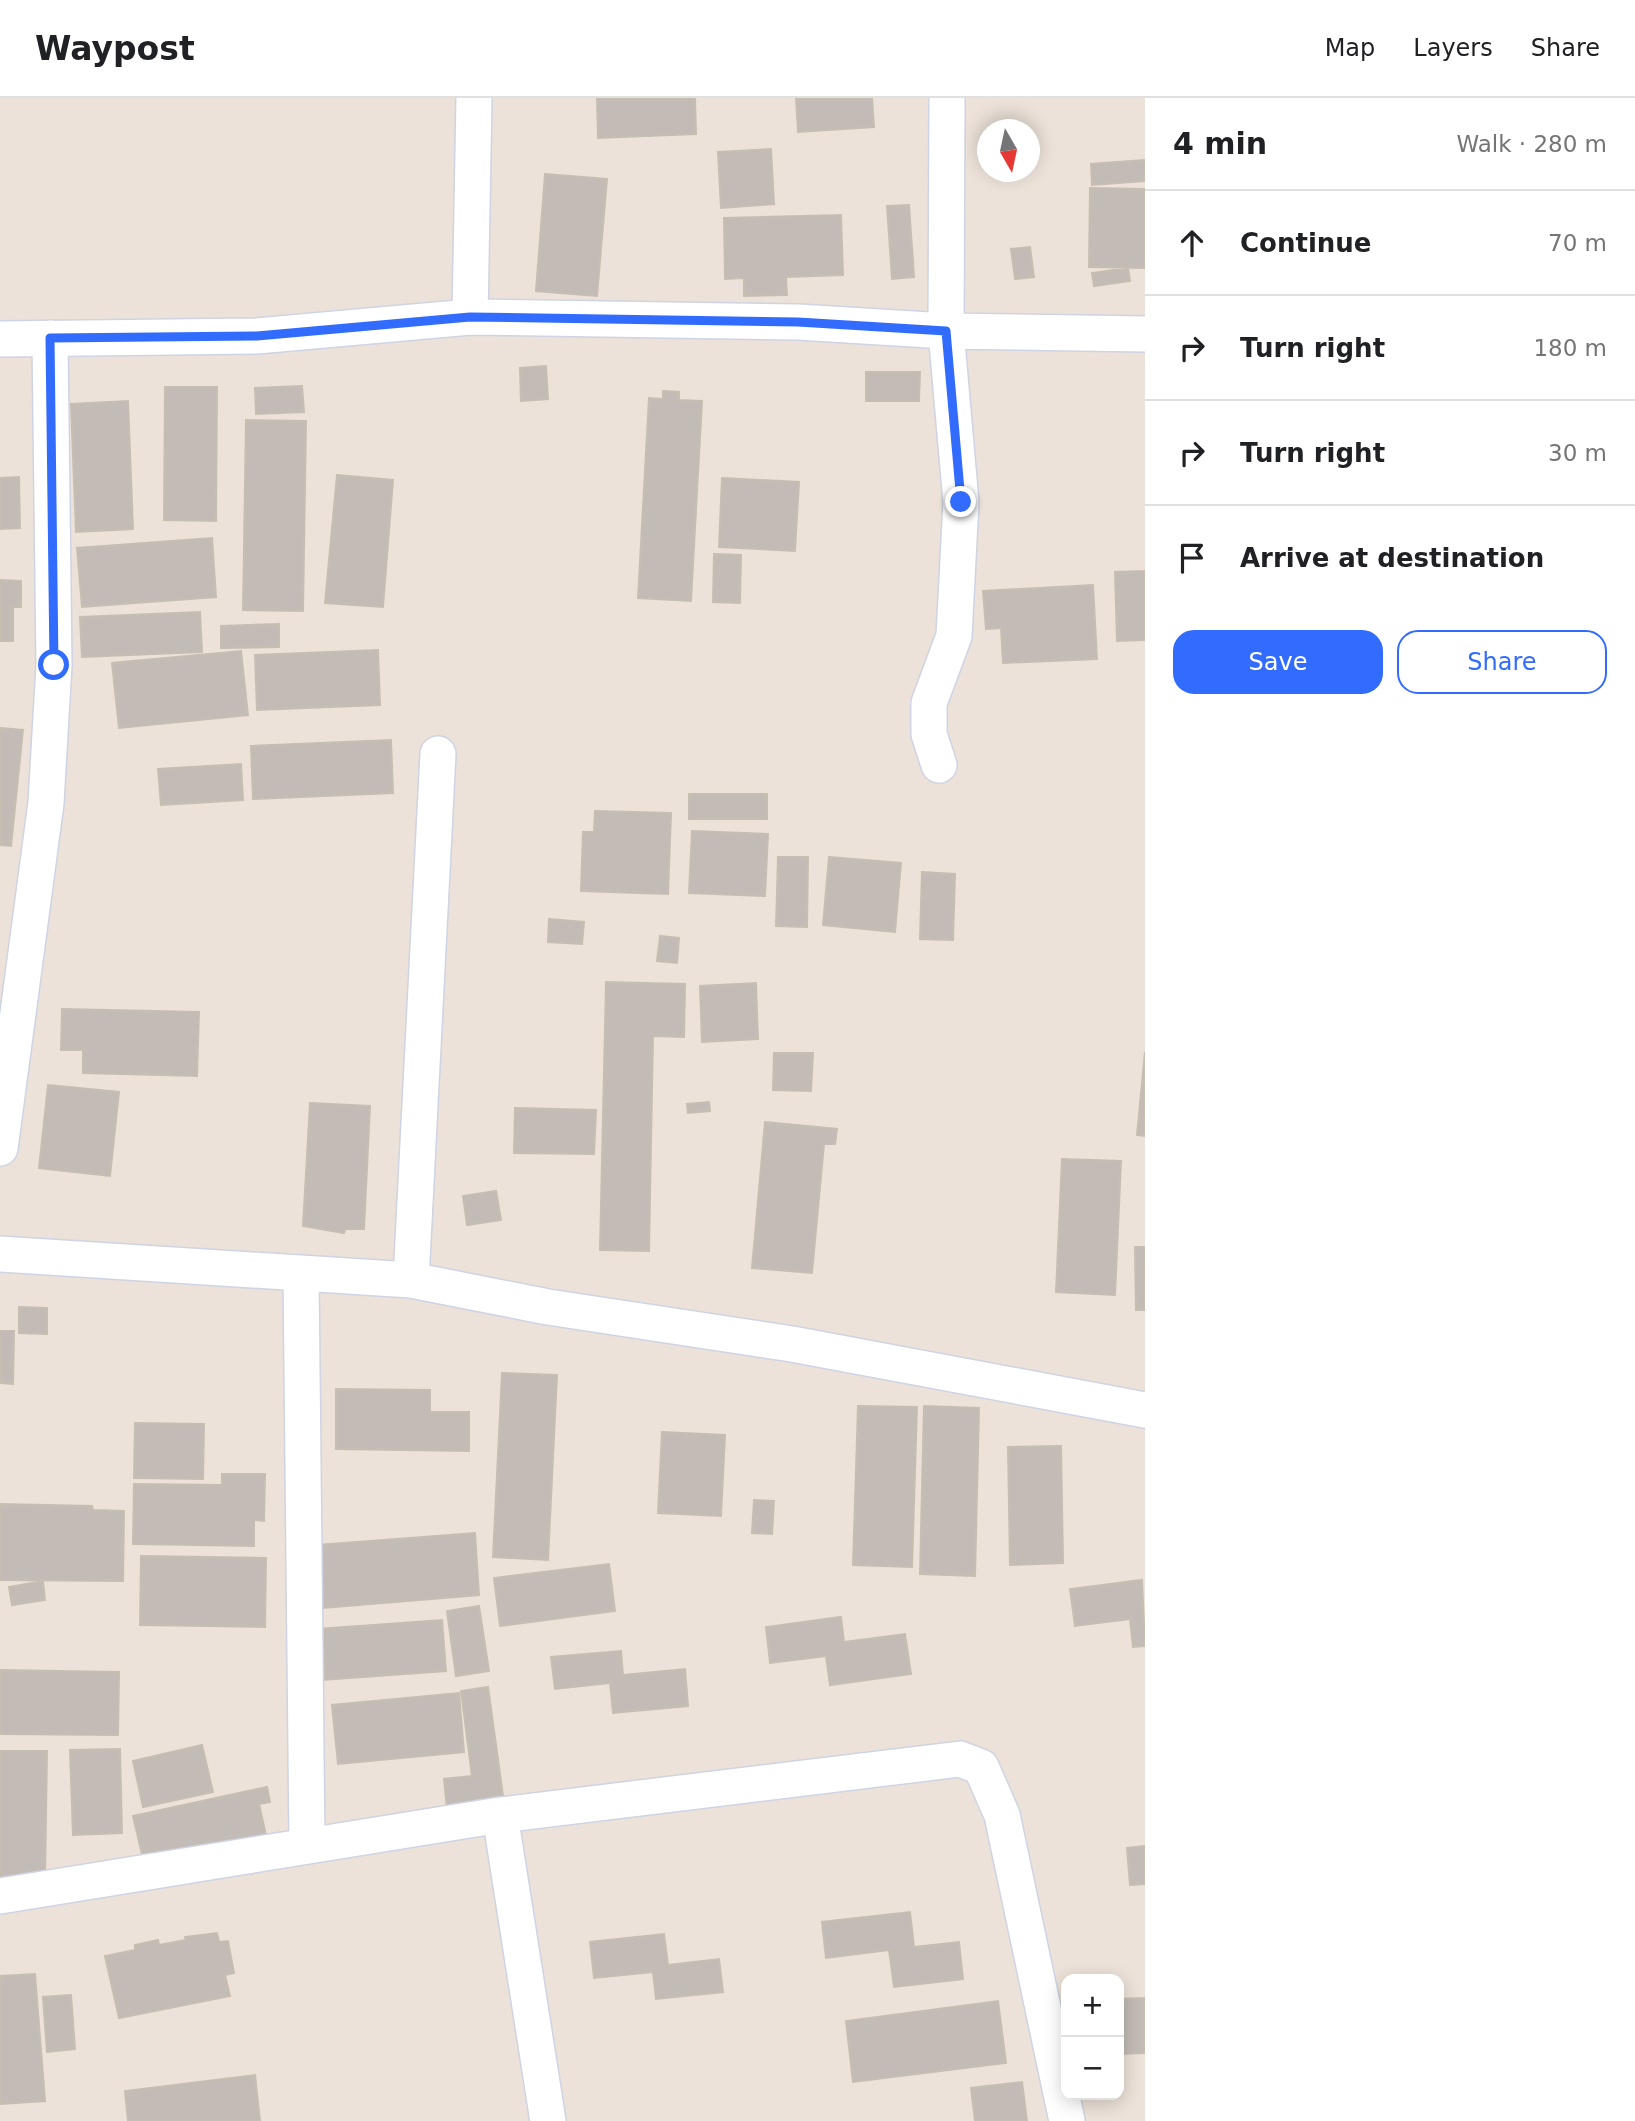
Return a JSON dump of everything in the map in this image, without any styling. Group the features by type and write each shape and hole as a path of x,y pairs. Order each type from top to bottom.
{"street":[{"path":"470,317 474,98"},
{"path":"939,765 929,734 929,703 954,636 961,502 946,331 947,98"},
{"path":"0,339 257,336 470,317 798,322 946,331 1145,334"},
{"path":"0,1148 47,803 54,665 50,338"},
{"path":"411,1280 438,754"},
{"path":"0,1254 411,1280 548,1307 792,1343 1145,1410"},
{"path":"301,1273 307,1845"},
{"path":"0,1896 500,1815 960,1759 981,1767 1002,1815 1066,2121"},
{"path":"500,1815 548,2121"}],"building":[{"path":"597,98 695,98 696,134 598,138"},
{"path":"796,98 872,98 874,127 798,132"},
{"path":"771,149 774,204 721,208 718,152"},
{"path":"1145,160 1145,181 1092,185 1091,164"},
{"path":"545,174 607,179 597,296 536,291"},
{"path":"1090,188 1145,189 1145,268 1089,267"},
{"path":"909,205 914,277 892,279 887,206"},
{"path":"841,215 843,275 786,277 787,295 744,296 744,278 725,279 724,218"},
{"path":"1030,247 1034,277 1015,279 1011,249"},
{"path":"1128,268 1130,281 1094,286 1092,273"},
{"path":"546,366 548,399 521,401 520,368"},
{"path":"866,372 920,372 919,401 866,401"},
{"path":"302,386 304,412 256,414 255,388"},
{"path":"165,387 217,387 216,521 164,520"},
{"path":"663,391 679,392 679,400 702,401 691,601 638,598 649,398 663,399"},
{"path":"128,401 133,529 76,532 71,404"},
{"path":"246,420 306,421 303,611 243,610"},
{"path":"337,475 393,480 383,607 325,603"},
{"path":"19,477 20,528 0,529 0,478"},
{"path":"722,478 799,482 795,551 719,547"},
{"path":"212,538 216,597 82,607 77,548"},
{"path":"714,554 741,555 740,603 713,602"},
{"path":"1145,571 1145,640 1117,641 1115,572"},
{"path":"0,580 21,581 21,607 13,607 13,641 0,641"},
{"path":"1093,585 1097,659 1003,663 1001,628 986,629 983,591"},
{"path":"200,612 202,652 82,657 80,617"},
{"path":"279,624 279,647 221,648 221,626"},
{"path":"378,650 380,705 257,710 255,655"},
{"path":"241,651 248,715 119,728 112,663"},
{"path":"0,728 23,730 11,846 0,845"},
{"path":"391,740 393,793 253,799 251,746"},
{"path":"241,764 243,800 161,805 158,769"},
{"path":"689,794 767,794 767,819 689,819"},
{"path":"595,811 671,813 668,894 581,891 583,832 594,832"},
{"path":"692,831 768,834 765,896 689,893"},
{"path":"778,857 808,857 807,927 776,926"},
{"path":"829,857 901,863 895,932 823,925"},
{"path":"922,872 955,874 953,940 920,939"},
{"path":"549,919 584,922 582,944 548,942"},
{"path":"660,936 679,938 677,963 657,961"},
{"path":"606,982 685,984 684,1037 653,1036 649,1251 600,1250"},
{"path":"756,983 758,1039 702,1042 700,986"},
{"path":"62,1009 199,1012 197,1076 83,1073 83,1050 61,1050"},
{"path":"1145,1052 1145,1136 1137,1135"},
{"path":"774,1053 813,1053 811,1091 773,1090"},
{"path":"48,1085 119,1092 110,1176 39,1168"},
{"path":"709,1102 710,1111 688,1113 687,1104"},
{"path":"310,1103 370,1106 364,1229 345,1229 344,1233 303,1226"},
{"path":"515,1108 596,1110 594,1154 514,1153"},
{"path":"765,1122 837,1129 835,1144 824,1144 812,1273 752,1268"},
{"path":"1062,1159 1121,1161 1115,1295 1056,1292"},
{"path":"496,1191 501,1220 467,1225 463,1196"},
{"path":"1135,1247 1145,1247 1145,1310 1136,1310"},
{"path":"19,1307 47,1308 47,1334 19,1333"},
{"path":"0,1331 14,1331 13,1384 0,1383"},
{"path":"502,1373 557,1375 548,1560 493,1557"},
{"path":"336,1389 430,1390 430,1412 469,1412 469,1451 336,1449"},
{"path":"858,1406 917,1407 912,1567 853,1565"},
{"path":"924,1406 979,1408 975,1576 920,1574"},
{"path":"135,1423 204,1424 203,1479 134,1478"},
{"path":"662,1432 725,1435 721,1516 658,1513"},
{"path":"1061,1446 1063,1563 1010,1565 1008,1447"},
{"path":"222,1474 265,1474 264,1521 254,1520 254,1546 133,1544 134,1484 222,1485"},
{"path":"754,1500 774,1501 772,1534 752,1533"},
{"path":"0,1504 92,1506 93,1510 124,1511 123,1581 0,1580"},
{"path":"475,1533 479,1595 323,1608 318,1545"},
{"path":"141,1556 266,1558 265,1627 140,1625"},
{"path":"609,1564 615,1611 500,1626 494,1578"},
{"path":"1142,1580 1145,1646 1133,1647 1130,1619 1075,1626 1070,1589"},
{"path":"43,1581 45,1600 12,1605 9,1587"},
{"path":"479,1606 489,1671 456,1676 447,1611"},
{"path":"841,1617 844,1642 905,1634 911,1674 830,1685 826,1656 770,1663 766,1627"},
{"path":"442,1620 446,1671 322,1680 318,1629"},
{"path":"621,1651 623,1675 685,1669 688,1706 613,1713 610,1683 555,1689 551,1657"},
{"path":"0,1670 119,1672 118,1735 0,1734"},
{"path":"488,1687 504,1803 447,1810 444,1779 472,1776 461,1691"},
{"path":"459,1693 464,1752 338,1764 332,1705"},
{"path":"202,1745 213,1792 143,1807 133,1761"},
{"path":"120,1749 122,1833 73,1835 70,1750"},
{"path":"0,1751 47,1751 45,1878 0,1877"},
{"path":"267,1787 270,1802 259,1804 267,1840 145,1867 133,1816"},
{"path":"1145,1846 1145,1884 1130,1885 1127,1848"},
{"path":"910,1912 914,1947 959,1942 963,1979 894,1987 889,1950 826,1958 822,1922"},
{"path":"217,1933 219,1942 228,1941 234,1973 225,1975 230,1996 119,2018 105,1956 135,1950 135,1945 158,1940 159,1945 186,1940 185,1937"},
{"path":"664,1934 668,1965 719,1959 723,1992 656,1999 653,1972 594,1978 590,1942"},
{"path":"35,1974 45,2101 0,2104 0,1976"},
{"path":"71,1995 75,2049 47,2052 43,1997"},
{"path":"1145,1998 1145,2053 1124,2054 1124,1999"},
{"path":"998,2001 1006,2063 853,2082 846,2021"},
{"path":"255,2075 260,2121 128,2121 125,2091"},
{"path":"1022,2082 1027,2121 975,2121 971,2088"}],"route":[{"path":"54,665 50,338 257,336 470,317 798,322 946,331 961,502"}]}
